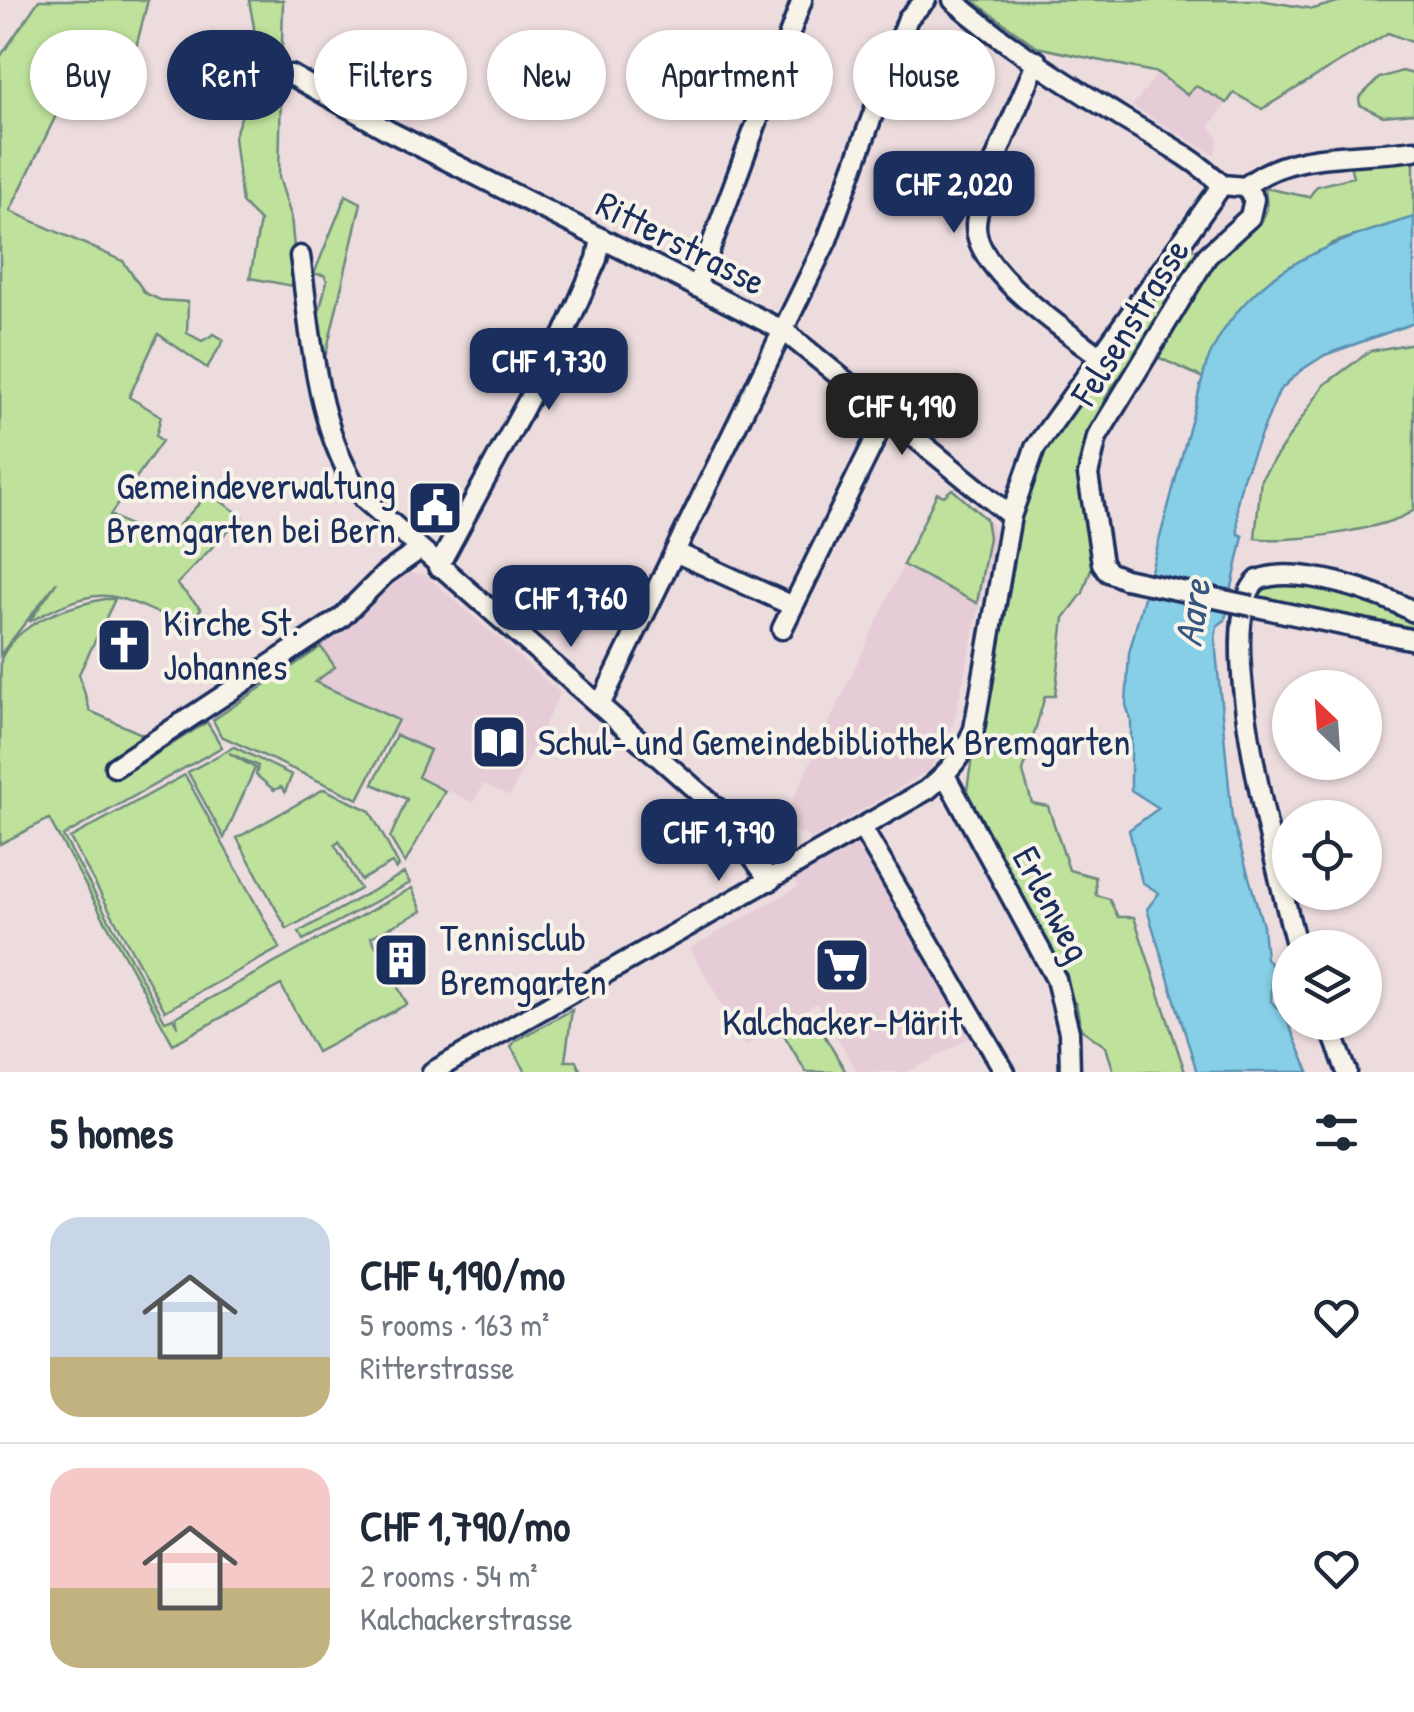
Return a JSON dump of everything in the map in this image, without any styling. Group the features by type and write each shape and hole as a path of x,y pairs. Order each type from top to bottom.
{"street":[{"path":"696,287 802,0"},
{"path":"600,705 827,240 908,18 926,0"},
{"path":"954,0 1119,116 1190,156 1222,185 1245,187 1257,177 1305,160 1414,150"},
{"path":"1037,61 983,197 978,234 1002,277 1100,357"},
{"name":"Ritterstrasse","path":"294,76 388,131 784,331 1010,516"},
{"path":"432,1072 692,927 927,790 945,775 968,744 979,708 1010,516 1044,430 1222,185"},
{"name":"Felsenstrasse","path":"1245,187 1254,199 1250,217 1207,256 1092,448 1088,475 1102,563 1108,572 1125,579 1414,640"},
{"path":"438,567 564,334 597,258 601,238"},
{"path":"300,256 336,451 364,500 720,810 770,881"},
{"path":"782,629 888,416"},
{"path":"115,767 340,618 391,568 419,550"},
{"path":"675,552 793,606"},
{"path":"1293,930 1258,789 1246,708 1242,600 1258,580 1286,576 1368,591 1414,612"},
{"name":"Erlenweg","path":"945,775 1056,979 1069,1032 1070,1072"},
{"path":"862,828 1005,1072"},
{"path":"1335,1040 1348,1072"}],"shaded area":[{"path":"1158,73 1187,94 1195,86 1227,103 1210,126 1218,138 1214,155 1132,106"},
{"path":"952,489 992,524 995,535 954,722 931,769 813,839 782,823 937,493 944,496"},
{"path":"407,572 426,575 560,693 510,796 484,784 474,803 418,777 430,750 392,733 398,721 314,682 335,667 321,647 348,629"},
{"path":"849,843 864,846 973,1036 909,1072 857,1072 817,1003 745,1046 690,948 798,887 793,876"}],"green space":[{"path":"39,0 148,0 140,30 30,30 30,120 54,120 10,211 123,261 145,293 160,300 188,302 187,333 202,341 214,334 224,340 207,368 158,334 129,397 161,416 156,436 162,441 110,515 163,542 209,493 242,516 177,584 201,609 192,619 185,615 180,623 120,598 105,596 74,601 29,622 57,582 0,655 0,57"},
{"path":"249,0 283,0 282,30 254,30"},
{"path":"972,0 1260,0 1313,9 1345,0 1414,0 1414,43 1388,33 1262,109 1234,93 1227,103 1196,86 1187,95 1158,73 1037,47"},
{"path":"1402,71 1414,74 1414,113 1383,116 1360,105 1359,98 1379,78"},
{"path":"240,120 280,120 279,177 291,216 297,281 293,286 250,278 260,221 242,203 234,137"},
{"path":"1414,155 1414,217 1332,243 1207,362 1203,378 1153,355 1212,260 1261,223 1267,209 1265,188 1309,197 1317,186 1353,177 1349,160"},
{"path":"346,195 361,203 325,358 317,320 327,281 324,275 314,274"},
{"path":"1188,246 1201,253 1140,351 1110,390 1084,440 1078,466 1092,566 1083,593 1064,618 1055,696 1045,696 1023,772 1032,803 1048,806 1069,870 1095,877 1096,895 1109,899 1118,917 1134,917 1185,1072 1114,1072 1106,1047 1081,1029 1076,1003 1070,1002 1036,924 967,790 972,757 984,724 1018,521 1045,448"},
{"path":"1414,343 1414,510 1384,523 1338,533 1290,539 1255,538 1261,479 1324,385 1370,351"},
{"path":"952,489 986,519 989,537 977,603 903,565 937,493 944,496"},
{"path":"1285,581 1356,594 1414,617 1414,628 1257,597 1266,584"},
{"path":"115,599 79,674 90,711 144,735 105,761 117,779 207,722 222,747 63,836 165,1021 173,1018 178,1027 176,1017 412,888 422,911 371,937 407,1004 317,1052 281,985 173,1044 49,819 0,844 1,659 31,625 60,611"},
{"path":"321,647 335,667 315,682 398,720 358,799 221,736 213,720"},
{"path":"396,735 430,750 418,777 445,791 405,863 390,838 407,799 373,784"},
{"path":"234,747 292,775 285,792 281,787 274,790 256,775 258,766 229,753 255,768 224,838 188,772"},
{"path":"185,775 280,948 165,1011 70,838"},
{"path":"324,789 370,811 399,866 396,869 392,863 361,880 339,841 335,845 360,889 287,929 237,838"},
{"path":"404,873 410,883 303,940 299,932"},
{"path":"572,1010 565,1061 576,1061 581,1072 526,1072 511,1047 515,1041"},
{"path":"811,1013 846,1072 806,1072 781,1030"}],"water":[{"name":"Aare","path":"1414,217 1414,323 1325,355 1279,391 1243,478 1237,503 1238,534 1243,536 1225,620 1217,626 1215,640 1232,818 1263,926 1266,958 1272,966 1272,1040 1295,1040 1309,1072 1197,1072 1147,909 1159,893 1142,882 1129,830 1159,808 1131,790 1131,720 1126,705 1129,653 1207,362 1223,330 1266,283 1320,250"}],"place":[{"name":"Gemeindeverwaltung Bremgarten bei Bern","path":"435,508"},
{"name":"Kirche St. Johannes","path":"124,645"},
{"name":"Schul- und Gemeindebibliothek Bremgarten","path":"499,742"},
{"name":"Tennisclub Bremgarten","path":"401,960"},
{"name":"Kalchacker-Märit","path":"842,965"}]}
